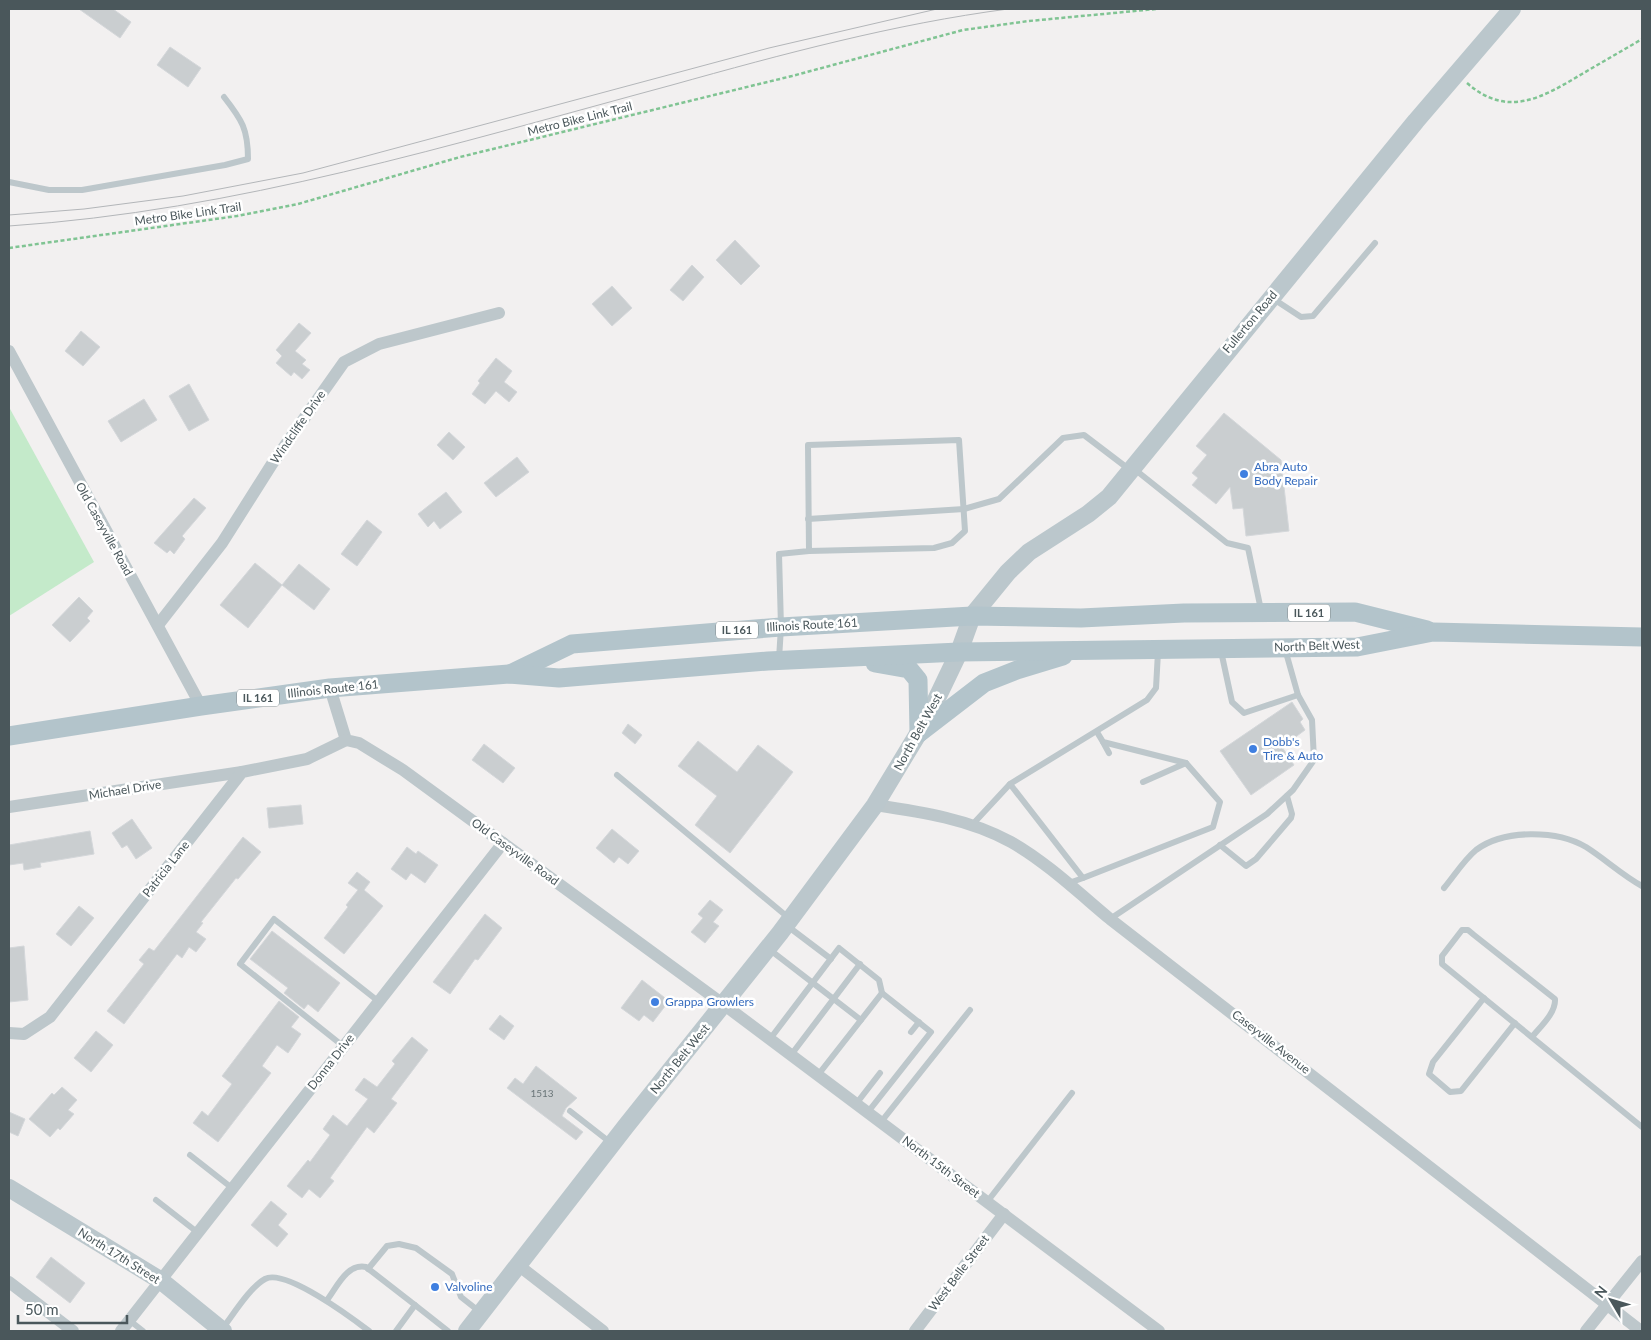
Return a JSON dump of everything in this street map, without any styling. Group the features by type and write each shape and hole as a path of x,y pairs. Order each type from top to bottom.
{"main road":[{"name":"North Belt West","path":"972,616 1081,618 1184,613 1355,612 1433,632"},
{"name":"Illinois Route 161","path":"509,674 572,644 781,626 972,616"},
{"name":"North Belt West","path":"959,652 1357,647 1433,632 1642,637"},
{"path":"919,734 984,684 1017,670 1084,650"},
{"name":"Illinois Route 161","path":"9,736 330,688 509,674 559,678 779,660 959,652"},
{"path":"847,657 909,670 918,680 920,690 919,734"}],"street":[{"name":"Fullerton Road","path":"972,616 1008,572 1030,552 1088,514 1109,497 1271,297 1512,9"},
{"name":"Windcliffe Drive","path":"158,625 222,543 272,464 344,362 380,344 499,313"},
{"name":"Old Caseyville Road","path":"9,351 201,706"},
{"name":"North Belt West","path":"467,1331 612,1144 789,922 875,804 919,734 959,652 972,616"},
{"path":"242,772 307,758 346,740 330,688"},
{"name":"Old Caseyville Road","path":"346,740 359,743 398,766 723,1004"},
{"name":"Michael Drive","path":"9,807 242,772"},
{"name":"Patricia Lane","path":"9,1033 24,1034 50,1017 242,772"},
{"name":"Caseyville Avenue","path":"875,804 937,814 1011,842 1068,884 1110,919 1640,1331"},
{"name":"Donna Drive","path":"121,1331 503,843"},
{"name":"North 15th Street","path":"723,1004 1159,1331"},
{"name":"North 17th Street","path":"9,1188 160,1280 222,1331"},
{"name":"West Belle Street","path":"915,1331 1004,1214"},
{"path":"1586,1331 1642,1261"},
{"path":"518,1265 603,1331"},
{"path":"9,1282 73,1331"}],"lane":[{"path":"9,182 48,190 82,190 225,165 248,159 248,141 243,121 224,98"},
{"path":"1271,297 1300,317 1313,316 1375,243"},
{"path":"808,519 964,509 1000,499 1062,438 1084,435 1132,469 1227,542 1248,548 1262,613"},
{"path":"779,660 781,626 778,554 808,551 934,548 952,543 965,531 959,440 808,445 808,551"},
{"path":"971,826 1010,784 1098,732 1147,700 1156,688 1158,648"},
{"path":"1220,648 1232,702 1244,713 1298,695"},
{"path":"1110,919 1267,814 1287,796 1314,760 1312,720 1298,695 1284,648"},
{"path":"1098,732 1109,753"},
{"path":"1068,884 1213,828 1220,802 1186,763 1103,742"},
{"path":"1143,782 1186,763"},
{"path":"617,775 831,959"},
{"path":"1010,784 1083,878"},
{"path":"1220,845 1246,866 1256,859 1291,818 1292,814 1287,796"},
{"path":"1444,888 1480,848 1495,841 1536,835 1572,841 1585,847 1642,886"},
{"path":"343,1046 240,964 274,919 378,1001"},
{"path":"1532,1038 1550,1015 1555,1005 1554,999 1468,930 1462,930 1442,956 1442,964 1532,1038 1642,1126"},
{"path":"770,1039 840,948 879,980 882,993 931,1032 868,1112"},
{"path":"768,949 860,1020"},
{"path":"792,1055 860,964"},
{"path":"818,1075 882,993"},
{"path":"1484,998 1433,1062 1429,1074 1450,1092 1461,1091 1515,1023"},
{"path":"881,1122 970,1010"},
{"path":"911,1032 919,1022"},
{"path":"856,1104 880,1073"},
{"path":"987,1202 1072,1093"},
{"path":"570,1111 612,1144"},
{"path":"190,1155 232,1188"},
{"path":"156,1200 197,1232"},
{"path":"368,1269 387,1246 399,1244 416,1248 452,1274 461,1296 481,1313"},
{"path":"327,1300 350,1268 359,1266 368,1269 448,1331"},
{"path":"222,1331 258,1284 267,1278 277,1277 327,1300 369,1331"},
{"path":"396,1331 415,1305"},
{"path":"129,1320 143,1331"}],"path":[{"name":"Metro Bike Link Trail","path":"9,248 236,216 298,204 460,157 792,76 963,30 1028,21 1156,9"},
{"path":"1456,74 1482,94 1503,102 1522,102 1551,92 1642,39"}],"green space":[{"path":"9,407 94,562 9,616"}],"building":[{"path":"79,9 113,9 131,22 120,38"},
{"path":"170,47 201,68 188,87 157,65"},
{"path":"735,240 760,266 741,285 716,260"},
{"path":"692,265 704,277 683,301 670,290"},
{"path":"612,286 632,308 612,326 592,304"},
{"path":"299,323 311,333 295,351 306,360 302,364 310,370 302,379 294,372 291,376 276,363 282,356 276,350"},
{"path":"81,331 100,347 83,366 65,351"},
{"path":"496,358 512,371 504,382 517,392 509,402 496,391 485,404 472,394 480,383 478,381"},
{"path":"189,384 209,420 189,431 169,396"},
{"path":"144,399 157,420 121,442 108,421"},
{"path":"1224,413 1281,460 1289,531 1246,536 1243,508 1233,509 1230,487 1216,504 1192,485 1198,478 1192,473 1207,455 1196,446"},
{"path":"449,432 465,447 453,460 437,445"},
{"path":"517,457 529,472 496,497 484,483"},
{"path":"446,492 462,512 440,529 434,521 428,527 418,514"},
{"path":"194,498 206,508 182,536 185,539 174,554 170,550 167,553 154,543"},
{"path":"367,520 382,532 357,566 341,554"},
{"path":"255,563 282,585 248,628 220,605"},
{"path":"299,564 330,589 314,610 282,585"},
{"path":"79,597 93,611 87,618 90,621 70,642 52,625"},
{"name":"Dobb's Tire & Auto","path":"1292,702 1303,719 1300,722 1305,730 1282,747 1294,765 1251,795 1220,751"},
{"path":"628,724 642,735 635,744 622,733"},
{"path":"698,741 737,772 758,745 793,772 730,853 695,825 717,796 678,766"},
{"path":"484,744 515,768 503,783 472,760"},
{"path":"301,805 303,824 269,828 267,808"},
{"path":"132,819 152,848 136,859 127,845 122,848 112,833"},
{"path":"612,829 639,851 628,864 619,857 614,863 596,848"},
{"path":"90,831 94,854 40,863 41,867 24,870 23,863 9,865 9,845"},
{"path":"243,837 261,852 238,879 236,878 201,922 203,923 196,932 206,939 196,952 189,947 182,958 177,954 124,1024 107,1011 144,964 139,960 149,948 154,951"},
{"path":"407,847 416,854 418,851 438,865 425,883 411,873 406,880 391,869"},
{"path":"357,872 370,882 364,890 383,906 344,954 324,938 348,907 346,905 358,890 348,883"},
{"path":"710,900 723,910 713,922 719,926 705,943 691,932 703,918 698,914"},
{"path":"79,906 94,918 71,946 56,934"},
{"path":"485,914 502,928 478,960 475,959 450,994 433,982"},
{"path":"272,931 340,983 318,1012 308,1004 304,1009 284,993 288,988 250,959"},
{"path":"24,946 28,1000 9,1002 9,948"},
{"path":"642,980 669,1001 653,1022 644,1015 639,1021 621,1008"},
{"path":"279,1001 299,1017 291,1027 301,1034 288,1053 277,1045 262,1066 271,1073 218,1142 193,1123 202,1111 208,1116 232,1084 222,1076"},
{"path":"500,1015 514,1026 504,1040 489,1029"},
{"path":"96,1031 113,1045 91,1072 74,1058"},
{"path":"412,1037 428,1050 391,1099 397,1103 374,1133 367,1127 330,1178 334,1181 320,1198 309,1189 302,1198 287,1186 308,1160 310,1162 330,1135 323,1129 333,1115 347,1126 368,1099 355,1090 364,1078 377,1087 395,1064 392,1061"},
{"path":"536,1066 577,1098 566,1108 562,1116 583,1132 576,1140 507,1088 515,1078 523,1084"},
{"path":"62,1087 77,1100 68,1110 74,1114 60,1130 58,1128 50,1137 29,1119 52,1093 54,1095"},
{"path":"9,1112 25,1119 18,1136 9,1132"},
{"path":"271,1201 287,1214 278,1225 288,1234 277,1247 251,1225"},
{"path":"51,1257 85,1283 70,1303 36,1277"}],"tram line":[{"path":"9,215 84,209 183,196 303,173 769,48 937,9"},
{"path":"9,226 94,218 178,206 344,172 426,152 755,62 839,41 965,15 1008,9"}],"place":[{"name":"Abra Auto Body Repair","path":"1244,474"},
{"name":"Dobb's Tire & Auto","path":"1253,749"},
{"name":"Grappa Growlers","path":"655,1002"},
{"name":"Valvoline","path":"435,1287"}]}
